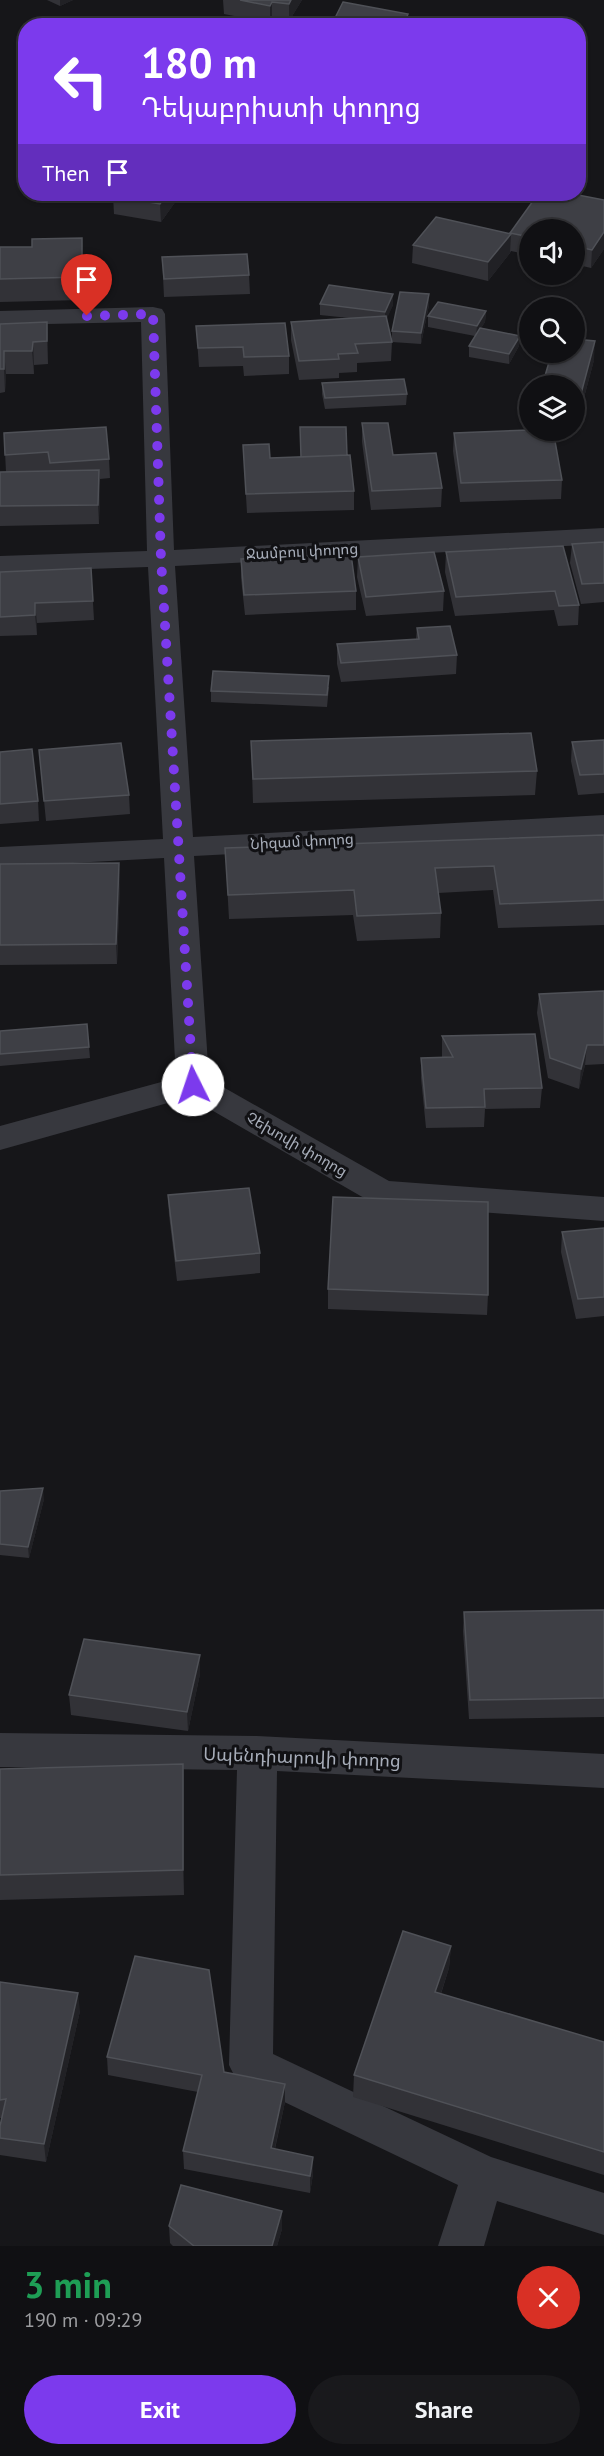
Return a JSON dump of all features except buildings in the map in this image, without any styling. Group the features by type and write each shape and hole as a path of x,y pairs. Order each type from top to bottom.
{"street":[{"path":"0,318 153,314 161,559 193,1085 0,1138"},
{"name":"Ջամբուլ փողոց","path":"0,564 161,559 604,536"},
{"name":"Նիզամ փողոց","path":"0,857 604,825"},
{"name":"Չեխովի փողոց","path":"193,1085 383,1194 604,1209"},
{"name":"Սպենդիարովի փողոց","path":"0,1750 257,1753 604,1771"},
{"path":"257,1753 251,2065 483,2175 604,2214"},
{"path":"461,2246 483,2175"}],"route":[{"path":"87,316 153,314 161,559 193,1085"}]}
